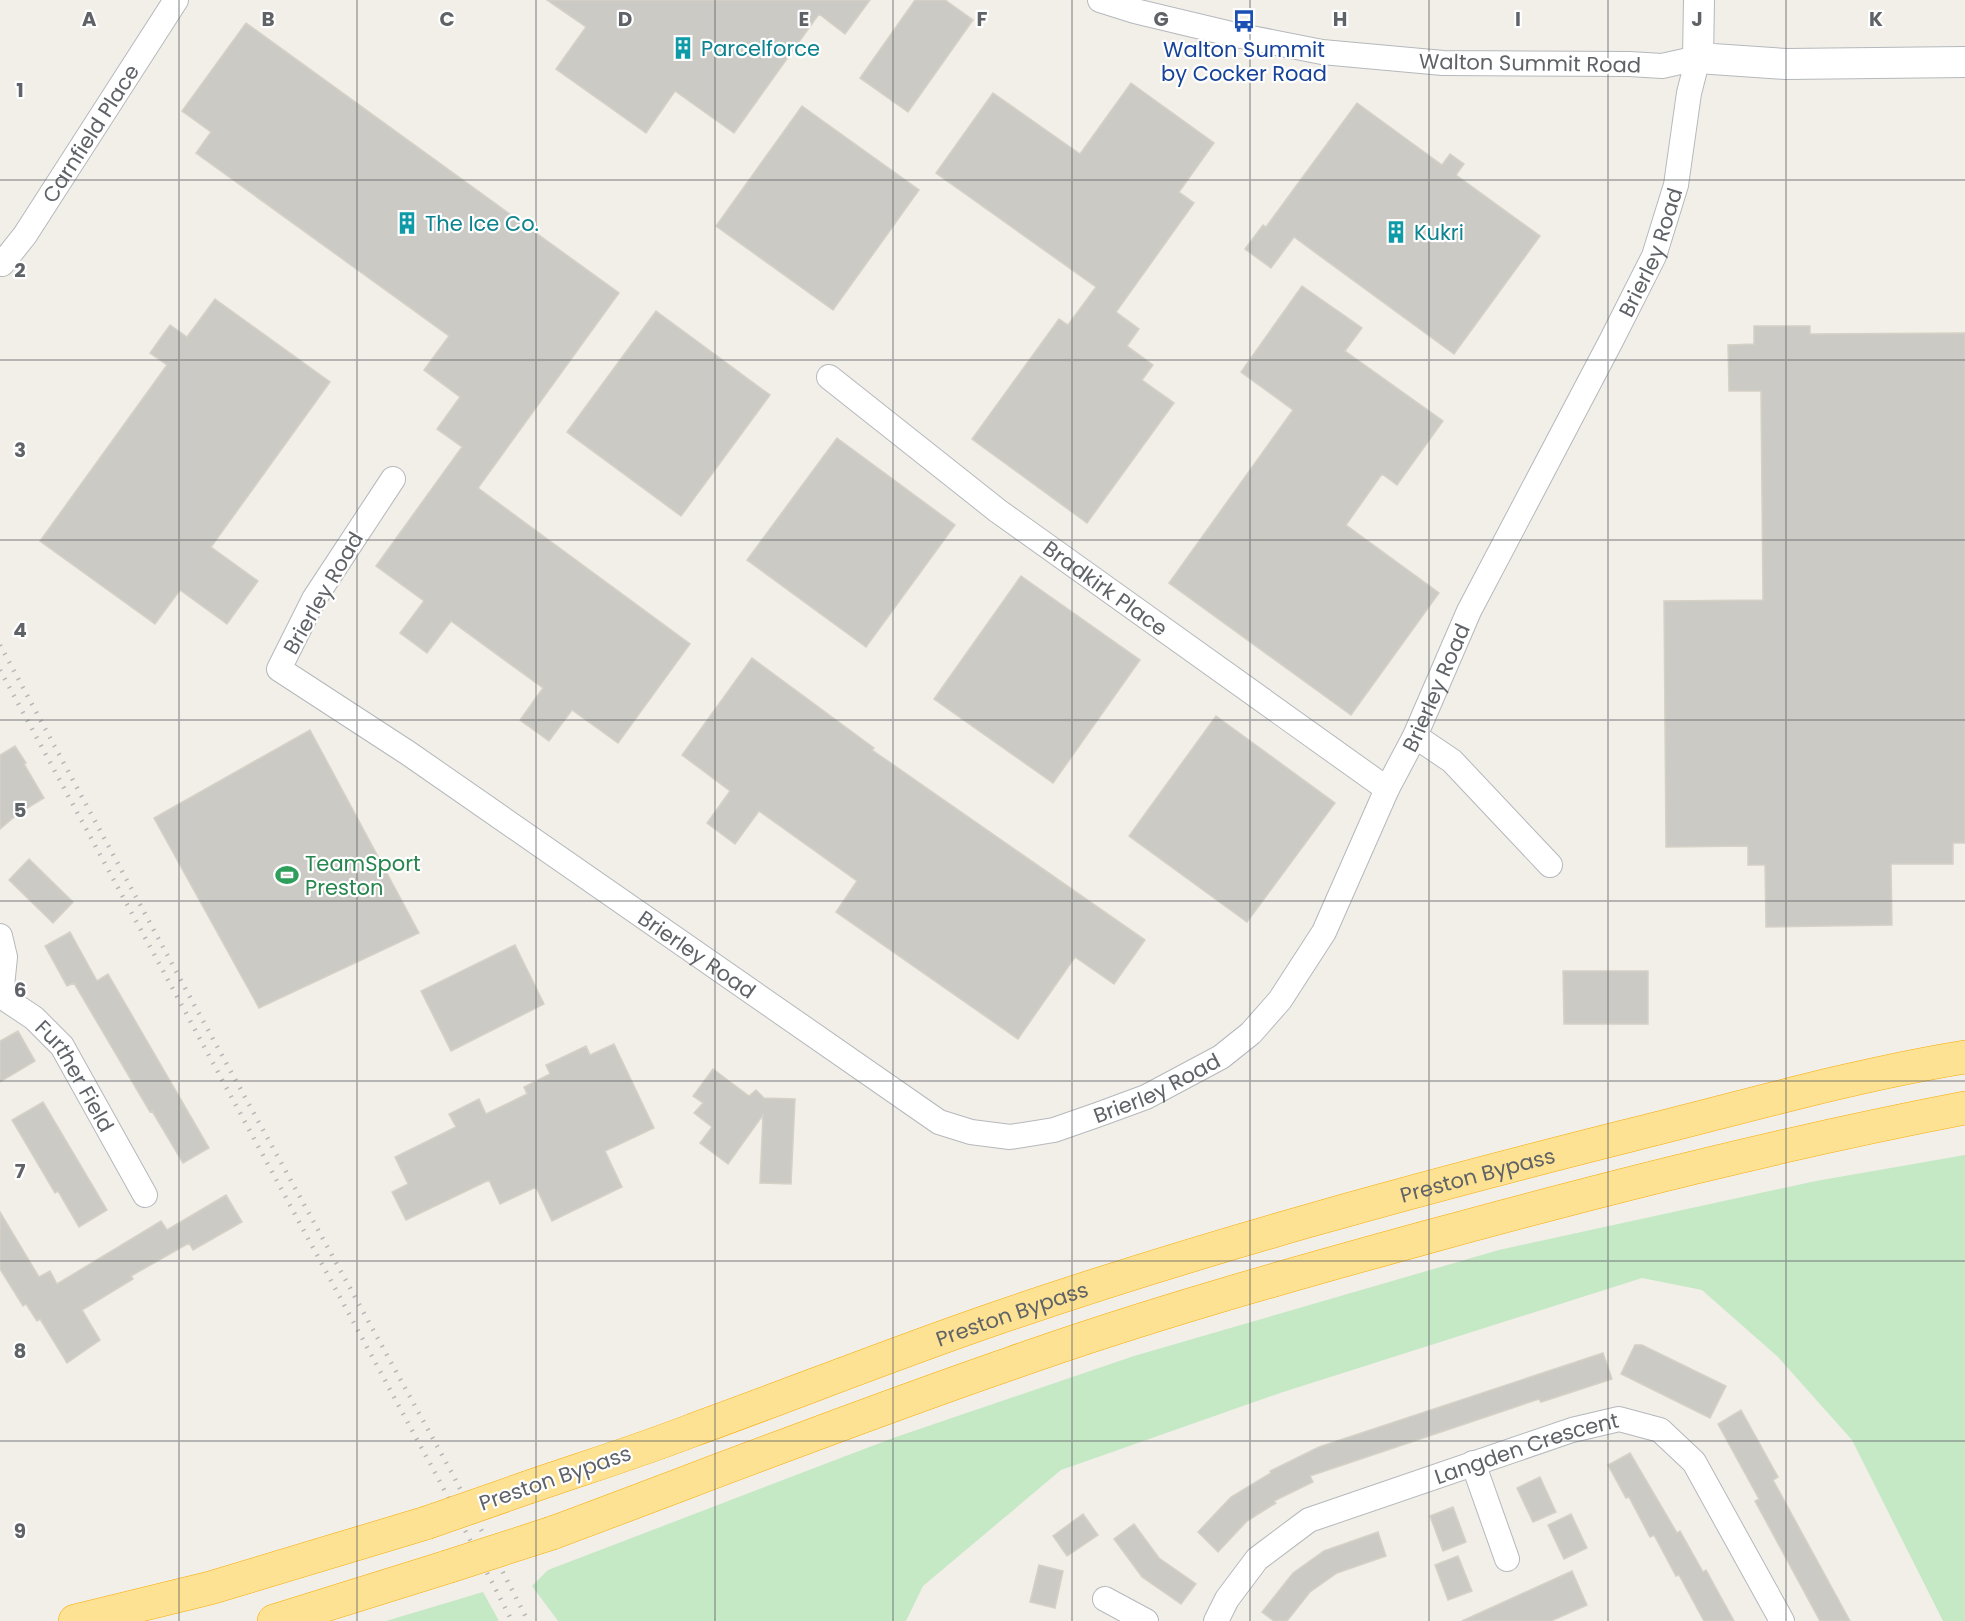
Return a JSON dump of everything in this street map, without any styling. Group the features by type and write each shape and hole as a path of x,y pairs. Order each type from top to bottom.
{"highway":[{"name":"Preston Bypass","path":"75,1621 210,1588 426,1523 690,1432 997,1318 1265,1233 1444,1182 1913,1066 1965,1057"},
{"path":"273,1621 552,1533 1012,1363 1279,1278 1566,1199 1706,1164 1965,1108"}],"street":[{"name":"Carnfield Place","path":"2,264 25,235 176,0"},
{"name":"Walton Summit Road","path":"1100,0 1230,34 1322,52 1432,62 1662,66 1698,58 1786,64 1965,62"},
{"name":"Brierley Road","path":"393,479 314,599 279,669 408,753 939,1122 971,1132 1010,1137 1054,1130 1146,1097 1186,1078 1251,1033 1280,1000 1324,932 1387,789 1415,736 1468,611 1654,256 1676,185 1689,93 1698,58 1699,0"},
{"name":"Bradkirk Place","path":"829,377 998,511 1387,789"},
{"path":"1415,736 1452,761 1550,866"},
{"name":"Further Field","path":"0,936 5,957 0,996 33,1018 62,1046 145,1195"},
{"name":"Langden Crescent","path":"1216,1621 1227,1599 1257,1559 1309,1520 1572,1430 1619,1419 1660,1430 1694,1462 1782,1621"},
{"path":"1473,1463 1507,1559"},
{"path":"1105,1599 1146,1621"}],"green space":[{"path":"1965,1155 1965,1621 1943,1621 1852,1440 1778,1357 1702,1290 1642,1278 1280,1393 1061,1470 923,1586 906,1621 558,1621 532,1586 548,1570 893,1438 1134,1356 1499,1250 1816,1181"},
{"path":"483,1592 499,1621 386,1621"}],"building":[{"name":"Parcelforce","path":"547,0 870,0 845,34 819,14 734,133 675,91 646,133 556,69 586,27"},
{"path":"915,0 945,0 973,20 908,112 860,78"},
{"name":"The Ice Co.","path":"246,23 619,293 478,488 690,644 618,743 572,710 549,741 520,720 543,688 451,621 427,653 400,633 424,601 376,566 462,447 437,429 460,397 424,370 449,336 196,153 211,132 182,111"},
{"path":"1131,83 1214,143 1179,192 1194,203 1116,312 1139,329 1127,346 1153,365 1142,380 1174,403 1087,523 972,439 1059,319 1068,325 1096,287 936,173 993,93 1080,154"},
{"name":"Kukri","path":"1357,103 1442,165 1450,154 1464,164 1456,175 1540,236 1454,354 1294,237 1271,268 1245,249 1263,225 1266,227"},
{"path":"802,106 919,190 833,310 716,226"},
{"path":"1302,286 1362,328 1345,351 1443,421 1397,485 1382,474 1346,525 1439,593 1351,715 1169,583 1293,410 1241,372"},
{"path":"215,299 330,382 211,547 258,581 227,624 180,590 155,624 40,541 167,365 150,353 170,325 187,337"},
{"path":"656,311 770,395 681,516 567,432"},
{"path":"1754,326 1810,326 1810,334 1965,333 1965,843 1953,843 1953,864 1891,864 1892,925 1766,927 1765,865 1748,865 1748,846 1666,847 1664,601 1763,600 1761,391 1729,391 1728,345 1754,344"},
{"path":"837,438 955,525 866,647 747,560"},
{"path":"1021,576 1140,660 1053,783 934,699"},
{"path":"752,658 874,748 872,750 1145,940 1114,984 1075,957 1018,1039 836,912 857,881 759,811 735,844 707,823 730,791 682,755"},
{"path":"1216,716 1335,803 1247,922 1129,836"},
{"name":"TeamSport Preston","path":"310,730 419,933 259,1008 154,818"},
{"path":"15,746 44,798 19,813 0,829 0,755"},
{"path":"29,859 73,902 53,923 9,880"},
{"path":"70,932 97,981 108,974 209,1148 183,1163 152,1111 150,1112 74,983 67,986 45,946"},
{"path":"515,945 544,1004 451,1051 421,991"},
{"path":"1563,971 1648,971 1648,1024 1564,1024"},
{"path":"18,1031 35,1061 0,1082 0,1041"},
{"path":"614,1044 654,1128 605,1151 622,1187 552,1221 536,1187 500,1204 489,1180 406,1220 392,1192 408,1184 395,1157 456,1127 449,1114 479,1099 486,1114 527,1094 524,1087 550,1074 546,1065 586,1046 590,1055"},
{"path":"713,1069 749,1096 756,1090 764,1098 795,1099 791,1184 760,1183 763,1115 728,1164 700,1143 712,1127 694,1113 703,1103 693,1096"},
{"path":"43,1102 107,1210 79,1227 58,1191 55,1193 12,1120"},
{"path":"226,1195 242,1222 193,1250 189,1243 131,1276 133,1279 82,1310 100,1340 67,1363 40,1319 37,1321 26,1304 23,1306 0,1269 0,1212 39,1277 50,1271 57,1284 161,1221 167,1230"},
{"path":"1635,1345 1642,1345 1726,1386 1710,1418 1621,1374"},
{"path":"1603,1353 1612,1379 1541,1402 1539,1399 1310,1476 1313,1482 1274,1501 1276,1503 1247,1521 1218,1552 1198,1532 1231,1497 1271,1473 1270,1471 1319,1447"},
{"path":"1741,1410 1778,1477 1773,1480 1850,1621 1820,1621 1755,1501 1759,1499 1718,1424"},
{"path":"1630,1453 1677,1533 1680,1531 1703,1572 1706,1570 1734,1621 1704,1621 1654,1535 1650,1537 1629,1497 1626,1498 1608,1465"},
{"path":"1540,1477 1556,1512 1533,1522 1517,1488"},
{"path":"1453,1507 1466,1542 1443,1551 1430,1516"},
{"path":"1083,1514 1098,1535 1067,1556 1053,1536"},
{"path":"1571,1514 1587,1548 1564,1559 1548,1525"},
{"path":"1134,1524 1159,1558 1196,1584 1181,1604 1142,1577 1114,1539"},
{"path":"1378,1532 1386,1556 1337,1573 1310,1592 1287,1621 1274,1621 1262,1612 1293,1573 1324,1551"},
{"path":"1458,1556 1472,1591 1448,1600 1435,1565"},
{"path":"1039,1565 1063,1571 1055,1608 1030,1602"},
{"path":"1572,1571 1587,1605 1551,1621 1462,1621"}],"railway":[{"path":"0,645 191,999 453,1475 528,1621"},
{"path":"0,670 439,1480 512,1621"}],"place":[{"name":"Walton Summit by Cocker Road","path":"1244,21"},
{"name":"Parcelforce","path":"683,48"},
{"name":"The Ice Co.","path":"407,223"},
{"name":"Kukri","path":"1396,232"},
{"name":"TeamSport Preston","path":"287,875"}]}
